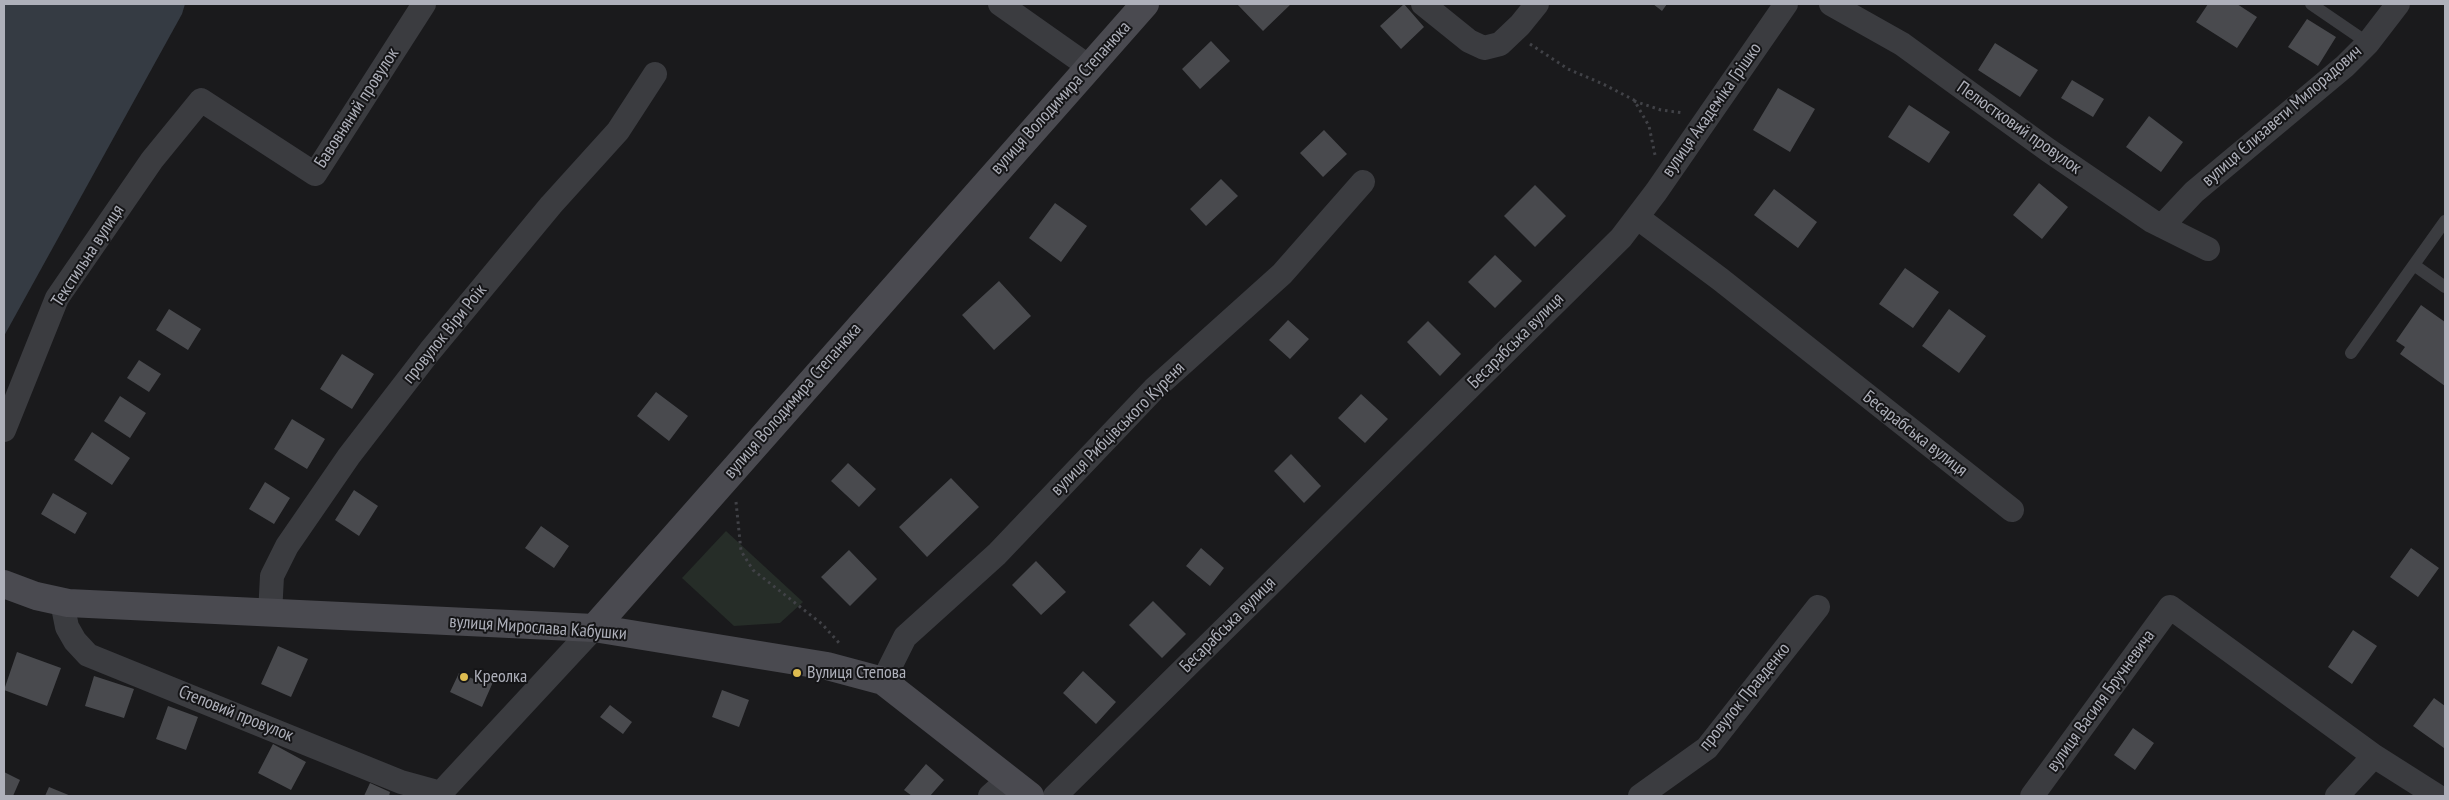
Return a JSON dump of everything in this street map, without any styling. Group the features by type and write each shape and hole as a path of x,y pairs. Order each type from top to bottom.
{"street":[{"name":"Бавовняний провулок","path":"201,100 316,174 424,4"},
{"path":"1000,4 1088,66"},
{"name":"вулиця Володимира Степанюка","path":"439,794 594,628 1088,66 1145,4"},
{"path":"1423,4 1469,41 1484,48 1500,44 1537,4"},
{"name":"вулиця Академіка Грішко","path":"1638,218 1786,4"},
{"name":"Пелюстковий провулок","path":"1831,4 1902,44 2048,150 2162,226 2208,249"},
{"name":"вулиця Єлизавети Милорадович","path":"2162,226 2194,192 2345,66 2368,43 2398,4"},
{"name":"провулок Віри Роїк","path":"270,614 272,576 288,546 349,456 430,351 551,205 618,131 655,74"},
{"name":"Текстильна вулиця","path":"4,430 57,298 152,160 201,100"},
{"name":"вулиця Рибцівського Куреня","path":"883,681 905,637 997,554 1154,389 1282,274 1363,182"},
{"name":"Бесарабська вулиця","path":"1054,796 1621,238 1638,218 1720,279 2012,510"},
{"name":"вулиця Мирослава Кабушки","path":"4,584 36,596 62,602 270,614 594,628 827,666 883,681 1000,788 1030,796"},
{"name":"Степовий провулок","path":"62,602 67,627 75,641 88,655 401,782 439,794"},
{"name":"провулок Правденко","path":"1640,796 1707,748 1818,607"},
{"name":"вулиця Василя Бручневича","path":"2032,796 2170,607 2374,756"},
{"path":"2337,796 2374,756 2437,796"}],"lane":[{"path":"2311,4 2368,43"},
{"path":"2352,353 2445,221"},
{"path":"2414,265 2445,287"}],"path":[{"path":"1513,32 1568,69 1660,110 1686,114 1715,106"},
{"path":"1634,100 1649,126 1661,183"},
{"path":"732,470 741,551 753,570 822,624 846,650"}],"shaded area":[{"path":"4,4 185,4 182,14 4,336"},
{"path":"726,531 803,602 780,623 734,626 682,578"}],"building":[{"path":"1237,4 1291,4 1263,31"},
{"path":"1404,4 1424,27 1401,49 1380,26"},
{"path":"1653,4 1667,4 1662,11"},
{"path":"2208,4 2237,4 2257,17 2237,48 2196,22"},
{"path":"2307,19 2336,37 2318,66 2288,47"},
{"path":"1211,41 1230,61 1200,89 1182,69"},
{"path":"1995,43 2038,70 2020,97 1978,70"},
{"path":"2072,80 2104,99 2093,117 2061,98"},
{"path":"1778,88 1815,109 1790,152 1753,130"},
{"path":"1909,105 1950,132 1929,163 1888,137"},
{"path":"2149,116 2183,142 2161,172 2126,147"},
{"path":"1324,130 1347,154 1323,177 1300,153"},
{"path":"1221,179 1238,196 1206,226 1190,209"},
{"path":"2039,183 2068,207 2042,239 2013,215"},
{"path":"1535,185 1566,216 1535,247 1504,216"},
{"path":"1774,189 1817,222 1798,248 1754,215"},
{"path":"1055,203 1087,226 1061,262 1029,238"},
{"path":"1495,255 1522,281 1495,308 1468,282"},
{"path":"1905,268 1939,292 1913,328 1879,304"},
{"path":"999,281 1031,316 994,350 962,315"},
{"path":"2421,305 2445,322 2445,386 2400,354 2405,347 2396,341"},
{"path":"169,309 201,329 188,350 156,330"},
{"path":"1949,309 1986,336 1959,373 1922,346"},
{"path":"1288,320 1309,339 1290,359 1269,340"},
{"path":"1428,321 1461,354 1440,376 1407,342"},
{"path":"342,354 374,374 352,409 320,389"},
{"path":"139,360 161,374 149,392 127,378"},
{"path":"656,392 688,416 669,441 637,416"},
{"path":"1361,394 1388,419 1365,443 1338,418"},
{"path":"120,396 146,413 130,438 104,421"},
{"path":"292,419 325,439 307,469 274,449"},
{"path":"92,432 130,458 112,485 74,460"},
{"path":"1291,454 1321,486 1304,503 1274,471"},
{"path":"848,463 876,489 859,507 831,481"},
{"path":"951,478 979,507 927,557 899,527"},
{"path":"265,482 290,498 274,524 249,509"},
{"path":"354,490 378,506 359,536 335,520"},
{"path":"53,493 87,513 75,534 41,514"},
{"path":"541,526 569,546 554,568 525,548"},
{"path":"1201,548 1224,568 1210,586 1186,566"},
{"path":"2411,548 2439,568 2418,597 2390,577"},
{"path":"849,550 877,579 850,606 821,577"},
{"path":"1036,561 1066,592 1041,615 1012,585"},
{"path":"1153,601 1186,634 1162,658 1129,625"},
{"path":"2353,630 2377,646 2352,684 2328,667"},
{"path":"278,646 308,659 291,697 261,684"},
{"path":"17,652 61,668 47,706 4,690"},
{"path":"1083,671 1116,702 1096,724 1063,693"},
{"path":"459,673 476,680 478,676 493,682 482,707 450,692"},
{"path":"94,676 134,689 124,718 85,706"},
{"path":"722,690 749,700 739,727 712,717"},
{"path":"2434,698 2445,706 2444,748 2413,726"},
{"path":"610,705 632,722 623,734 600,717"},
{"path":"168,706 198,717 186,750 156,739"},
{"path":"2133,728 2154,743 2135,770 2114,755"},
{"path":"273,744 306,762 291,790 258,773"},
{"path":"926,764 944,780 930,796 912,796 904,790"},
{"path":"4,772 20,780 13,796 4,796"},
{"path":"370,783 390,792 389,796 364,796"},
{"path":"49,787 71,796 45,796"}],"place":[{"name":"Вулиця Степова","path":"797,673"},
{"name":"Креолка","path":"464,677"}]}
